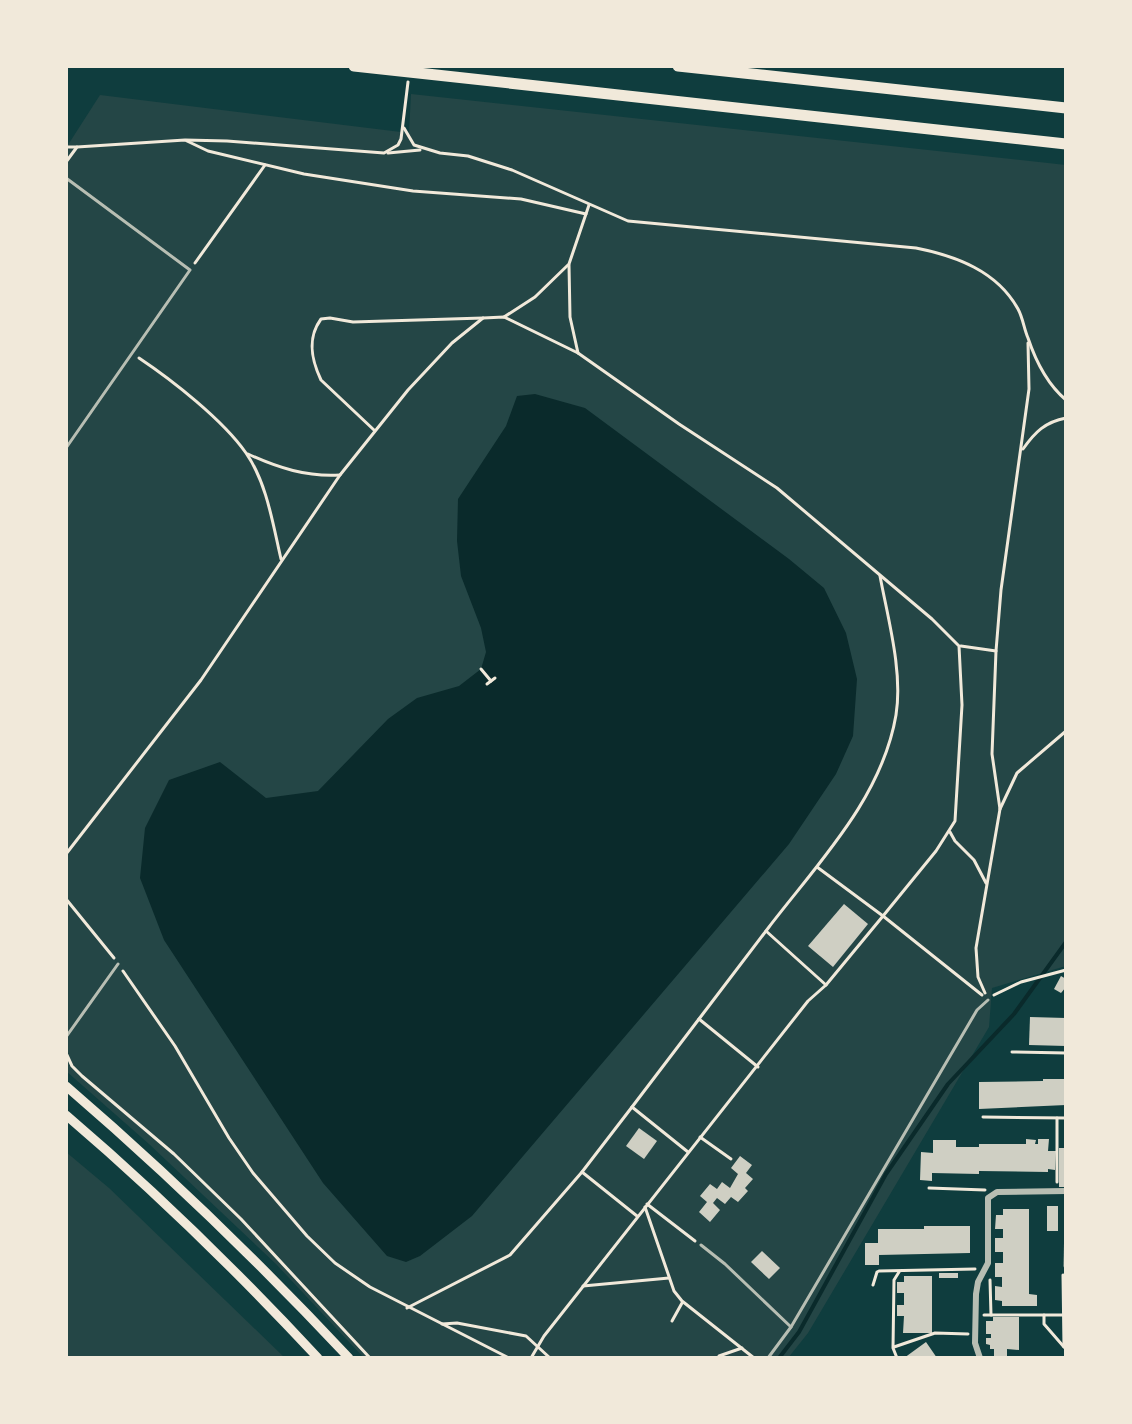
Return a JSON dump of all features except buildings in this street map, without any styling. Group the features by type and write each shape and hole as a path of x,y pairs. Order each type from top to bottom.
{"highway":[{"path":"354,66 1066,144"},
{"path":"678,66 1066,108"}],"main road":[{"path":"66,1086 206,1210 349,1358"},
{"path":"66,1115 191,1227 318,1358"}],"street":[{"path":"980,1358 976,1351 975,1334 976,1287 987,1269 988,1198 992,1194 1066,1191"}],"lane":[{"path":"66,178 190,270 66,448"},
{"path":"66,1037 118,964"},
{"path":"768,1358 791,1327 977,1010 988,1000"},
{"path":"1065,1266 1066,1221"},
{"path":"701,1245 791,1327"}],"path":[{"path":"384,153 398,145 404,128 408,79"},
{"path":"404,128 414,145 424,150"},
{"path":"185,140 208,151 304,174 413,191 521,199 586,214"},
{"path":"66,147 185,140 384,153 424,150 468,156 512,170 628,221 916,248 949,254 982,271 1001,287 1019,310 1040,369 1055,391 1066,400"},
{"path":"66,162 77,147"},
{"path":"190,270 265,165"},
{"path":"578,353 570,317 569,264 589,205"},
{"path":"504,317 535,297 569,264"},
{"path":"375,431 321,380 311,339 321,319 353,322 504,317 578,353 777,488 932,619 959,646 996,651"},
{"path":"66,854 201,680 340,475 408,390 452,343 483,318"},
{"path":"1000,809 992,754 996,651 1001,590 1029,389 1027,338"},
{"path":"132,353 197,402 246,454 266,498 281,559"},
{"path":"1021,451 1034,433 1048,422 1066,418"},
{"path":"246,454 283,469 319,476 340,475"},
{"path":"407,1308 510,1255 582,1172 842,832 876,778 896,715 898,680 880,576"},
{"path":"531,1358 637,1216 808,1001 826,985 950,832 955,821 958,792 962,691 959,646"},
{"path":"481,669 491,681"},
{"path":"988,1000 978,977 976,948 1000,809 1017,773 1066,731"},
{"path":"950,832 974,860 987,885"},
{"path":"816,867 988,1000"},
{"path":"66,899 118,964 175,1046 229,1138 285,1212 335,1263 370,1287 509,1358"},
{"path":"766,931 826,985"},
{"path":"988,1000 1021,982 1066,970"},
{"path":"699,1019 758,1067"},
{"path":"1012,1052 1066,1053"},
{"path":"66,1053 72,1066 82,1076 174,1154 241,1219 370,1358"},
{"path":"632,1107 688,1152"},
{"path":"983,1117 1066,1118"},
{"path":"1057,1118 1057,1191"},
{"path":"700,1137 731,1159"},
{"path":"582,1172 637,1216"},
{"path":"929,1188 983,1188 992,1194"},
{"path":"646,1206 701,1245"},
{"path":"646,1206 674,1291 682,1301 754,1358"},
{"path":"1065,1266 1065,1347"},
{"path":"873,1285 877,1272 987,1269"},
{"path":"897,1358 893,1348 894,1280 901,1271"},
{"path":"583,1286 669,1278"},
{"path":"991,1284 991,1315"},
{"path":"672,1321 682,1301"},
{"path":"975,1315 1064,1315"},
{"path":"1044,1315 1044,1324 1065,1347"},
{"path":"442,1324 457,1323 526,1336 550,1358"},
{"path":"893,1348 935,1333 975,1334"},
{"path":"719,1356 742,1348"}],"shaded area":[{"path":"411,94 1066,165 1066,966 992,988 989,1027 808,1333 788,1358 364,1358 276,1264 149,1144 66,1071 66,148 100,95 409,133"},
{"path":"535,394 585,408 824,588 846,633 857,679 853,736 836,774 789,844 472,1216 420,1256 406,1262 387,1256 323,1183 164,940 140,878 145,828 169,780 220,762 266,798 318,791 388,719 417,698 459,686 481,669 486,652 481,628 461,576 457,541 458,499 506,426 517,396"},
{"path":"66,1152 109,1188 285,1358 66,1358"}],"waterway":[{"path":"779,1358 799,1332 886,1174 948,1084 1014,1014 1066,942"}]}
